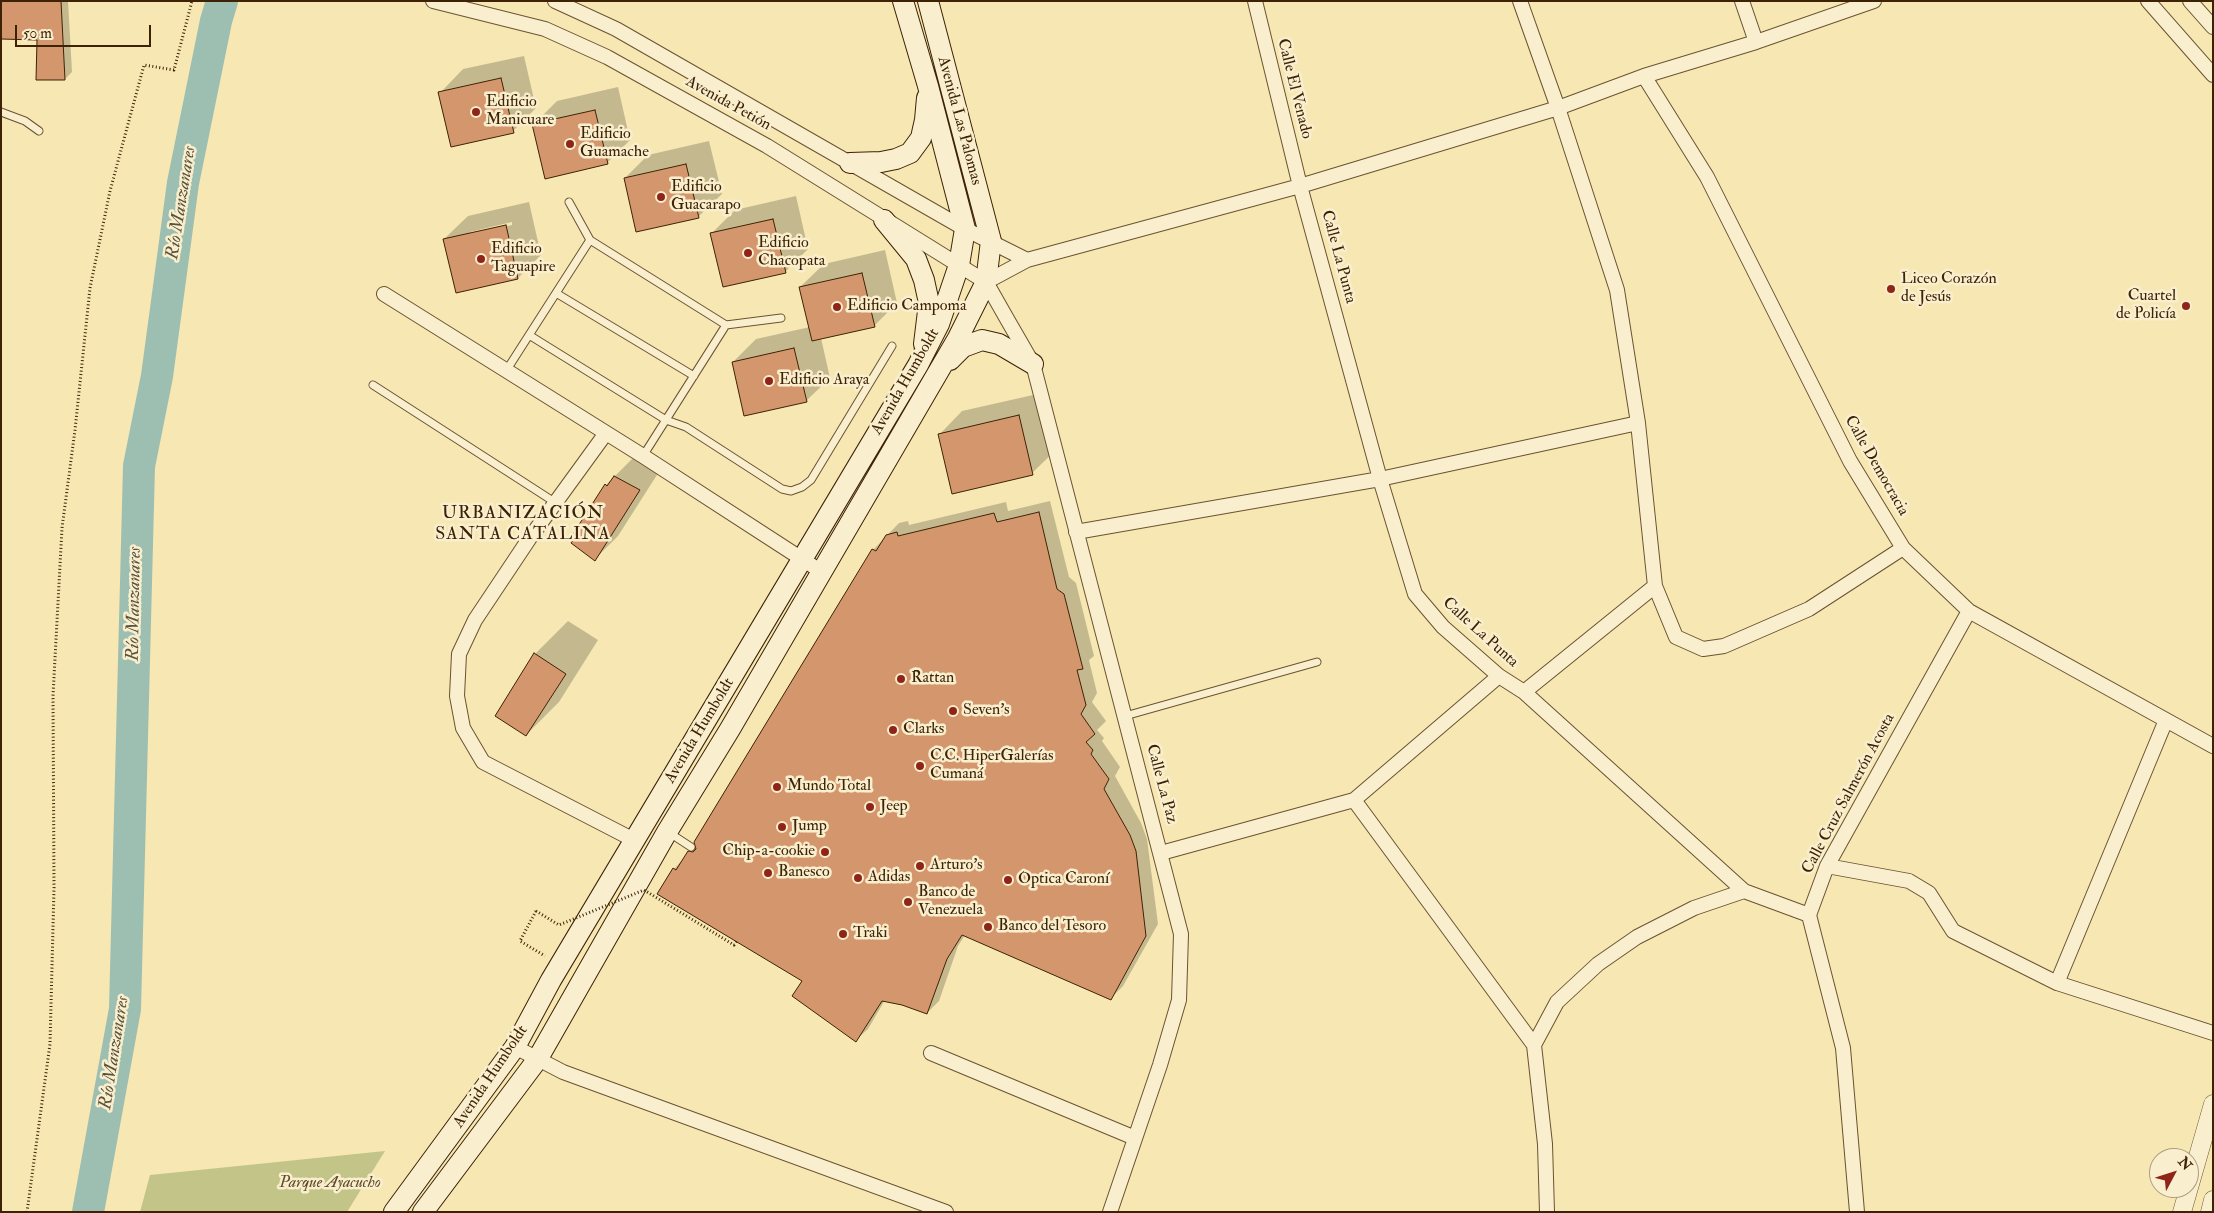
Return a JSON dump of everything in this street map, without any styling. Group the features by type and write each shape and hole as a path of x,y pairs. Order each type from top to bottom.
{"main road":[{"name":"Avenida Las Palomas","path":"903,1 928,86 965,229"},
{"name":"Avenida Las Palomas","path":"933,2 991,241"},
{"path":"850,163 896,160 910,153 921,138 925,120 928,86"},
{"path":"884,220 916,259 924,280 928,303 922,356"},
{"name":"Avenida Humboldt","path":"394,1212 515,1047 560,965 922,356 940,324 959,265 965,229"},
{"name":"Avenida Humboldt","path":"423,1212 537,1060 667,832 939,371 986,282 991,241"},
{"path":"939,371 963,347 982,340 999,344 1032,364"}],"street":[{"name":"Avenida Petión","path":"433,1 545,29 607,56 767,146 986,282"},
{"name":"Avenida Petión","path":"555,1 616,29 965,229 1028,260"},
{"name":"Calle El Venado","path":"1255,1 1300,186"},
{"path":"1520,1 1558,108 1617,290 1638,423 1656,586 1676,637 1703,649 1724,646 1810,609 1904,548"},
{"path":"1742,1 1756,42"},
{"path":"986,282 1028,260 1300,186 1558,108 1644,76 1756,42 1874,1"},
{"path":"2148,1 2213,75"},
{"path":"2190,1 2213,27"},
{"name":"Calle Democracia","path":"1644,76 1707,177 1850,460 1904,548 1969,611 2213,746"},
{"name":"Calle La Punta","path":"1300,186 1380,479 1415,594 1443,627 1499,676 1524,692 1744,891 1808,915"},
{"name":"Calle La Paz","path":"986,282 1032,364 1181,934 1179,1000 1110,1212"},
{"path":"384,294 643,456 822,572"},
{"path":"1076,532 1380,479 1638,423"},
{"path":"606,433 475,620 459,654 457,696 463,728 483,762 634,840"},
{"path":"1524,692 1656,586"},
{"name":"Calle Cruz Salmerón Acosta","path":"1808,915 1826,866 1969,611"},
{"path":"1161,853 1354,800 1499,676"},
{"path":"2057,983 2166,720"},
{"path":"1354,800 1534,1045 1545,1144 1547,1212"},
{"path":"1826,866 1909,881 1929,893 1953,931 2057,983 2213,1033"},
{"path":"1534,1045 1557,1002 1598,964 1637,937 1694,908 1744,891"},
{"path":"1808,915 1844,1048 1857,1212"},
{"path":"515,1047 563,1072 946,1212"},
{"path":"931,1053 1135,1138"},
{"path":"2182,1212 2213,1104"},
{"path":"2210,1212 2213,1200"}],"lane":[{"path":"1,112 25,121 39,131"},
{"path":"569,202 590,240 726,325 781,318"},
{"path":"506,371 590,240"},
{"path":"556,293 694,376"},
{"path":"643,456 726,325"},
{"path":"529,335 666,420 686,428 776,486 791,491 802,487 811,480 892,346"},
{"path":"373,385 556,503"},
{"path":"1125,716 1317,662"},
{"path":"667,832 691,847"}],"path":[{"path":"27,1212 50,1044 54,888 53,696 62,528 75,430 90,288 110,191 144,65 174,70 192,1"},
{"path":"560,965 520,941 536,911 559,924 644,890 734,945 737,941"}],"green space":[{"name":"Parque Ayacucho","path":"385,1151 347,1212 140,1212 150,1175"}],"building":[{"path":"1,1 61,1 65,80 36,80 37,40 1,39"},
{"name":"Edificio Manicuare","path":"501,78 514,133 451,147 438,92"},
{"name":"Edificio Guamache","path":"595,110 608,164 545,179 532,124"},
{"name":"Edificio Guacarapo","path":"686,164 699,218 636,232 624,178"},
{"name":"Edificio Chacopata","path":"773,219 786,273 723,287 710,233"},
{"name":"Edificio Taguapire","path":"506,225 518,279 456,293 443,239"},
{"name":"Edificio Campoma","path":"862,273 875,327 812,341 799,287"},
{"name":"Edificio Araya","path":"794,348 807,402 744,416 732,362"},
{"path":"1019,415 1033,475 952,494 938,434"},
{"path":"614,476 640,490 595,561 571,543 576,536 573,534 605,484 607,486"},
{"name":"C.C. HiperGalerías Cumaná","path":"1039,512 1057,589 1064,594 1083,669 1077,670 1086,705 1081,714 1095,734 1086,742 1093,750 1091,754 1109,779 1104,789 1130,835 1136,851 1146,936 1111,1000 962,935 947,959 927,1014 902,1005 882,1001 856,1042 792,996 802,981 657,894 673,868 676,870 688,851 693,852 696,849 694,842 872,549 876,551 886,535 897,532 898,536 994,513 997,522"},
{"path":"534,653 566,674 526,736 495,716"}],"waterway":[{"name":"Río Manzanares","path":"88,1212 125,1009 139,466 157,376 183,183 216,21 222,1"}],"place":[{"name":"Edificio Manicuare","path":"476,112"},
{"name":"Edificio Guamache","path":"570,144"},
{"name":"Edificio Guacarapo","path":"661,197"},
{"name":"Edificio Chacopata","path":"748,253"},
{"name":"Edificio Taguapire","path":"481,259"},
{"name":"Liceo Corazón de Jesús","path":"1891,289"},
{"name":"Cuartel de Policía","path":"2186,306"},
{"name":"Edificio Campoma","path":"837,307"},
{"name":"Edificio Araya","path":"769,381"},
{"name":"Rattan","path":"901,679"},
{"name":"Seven's","path":"953,711"},
{"name":"Clarks","path":"893,730"},
{"name":"C.C. HiperGalerías Cumaná","path":"920,766"},
{"name":"Mundo Total","path":"777,787"},
{"name":"Jeep","path":"870,807"},
{"name":"Jump","path":"782,827"},
{"name":"Chip-a-cookie","path":"825,852"},
{"name":"Arturo's","path":"920,866"},
{"name":"Banesco","path":"768,873"},
{"name":"Adidas","path":"858,878"},
{"name":"Optica Caroní","path":"1008,880"},
{"name":"Banco de Venezuela","path":"908,902"},
{"name":"Banco del Tesoro","path":"988,927"},
{"name":"Traki","path":"843,934"}],"district":[{"name":"URBANIZACIÓN SANTA CATALINA","path":"523,524"}]}
